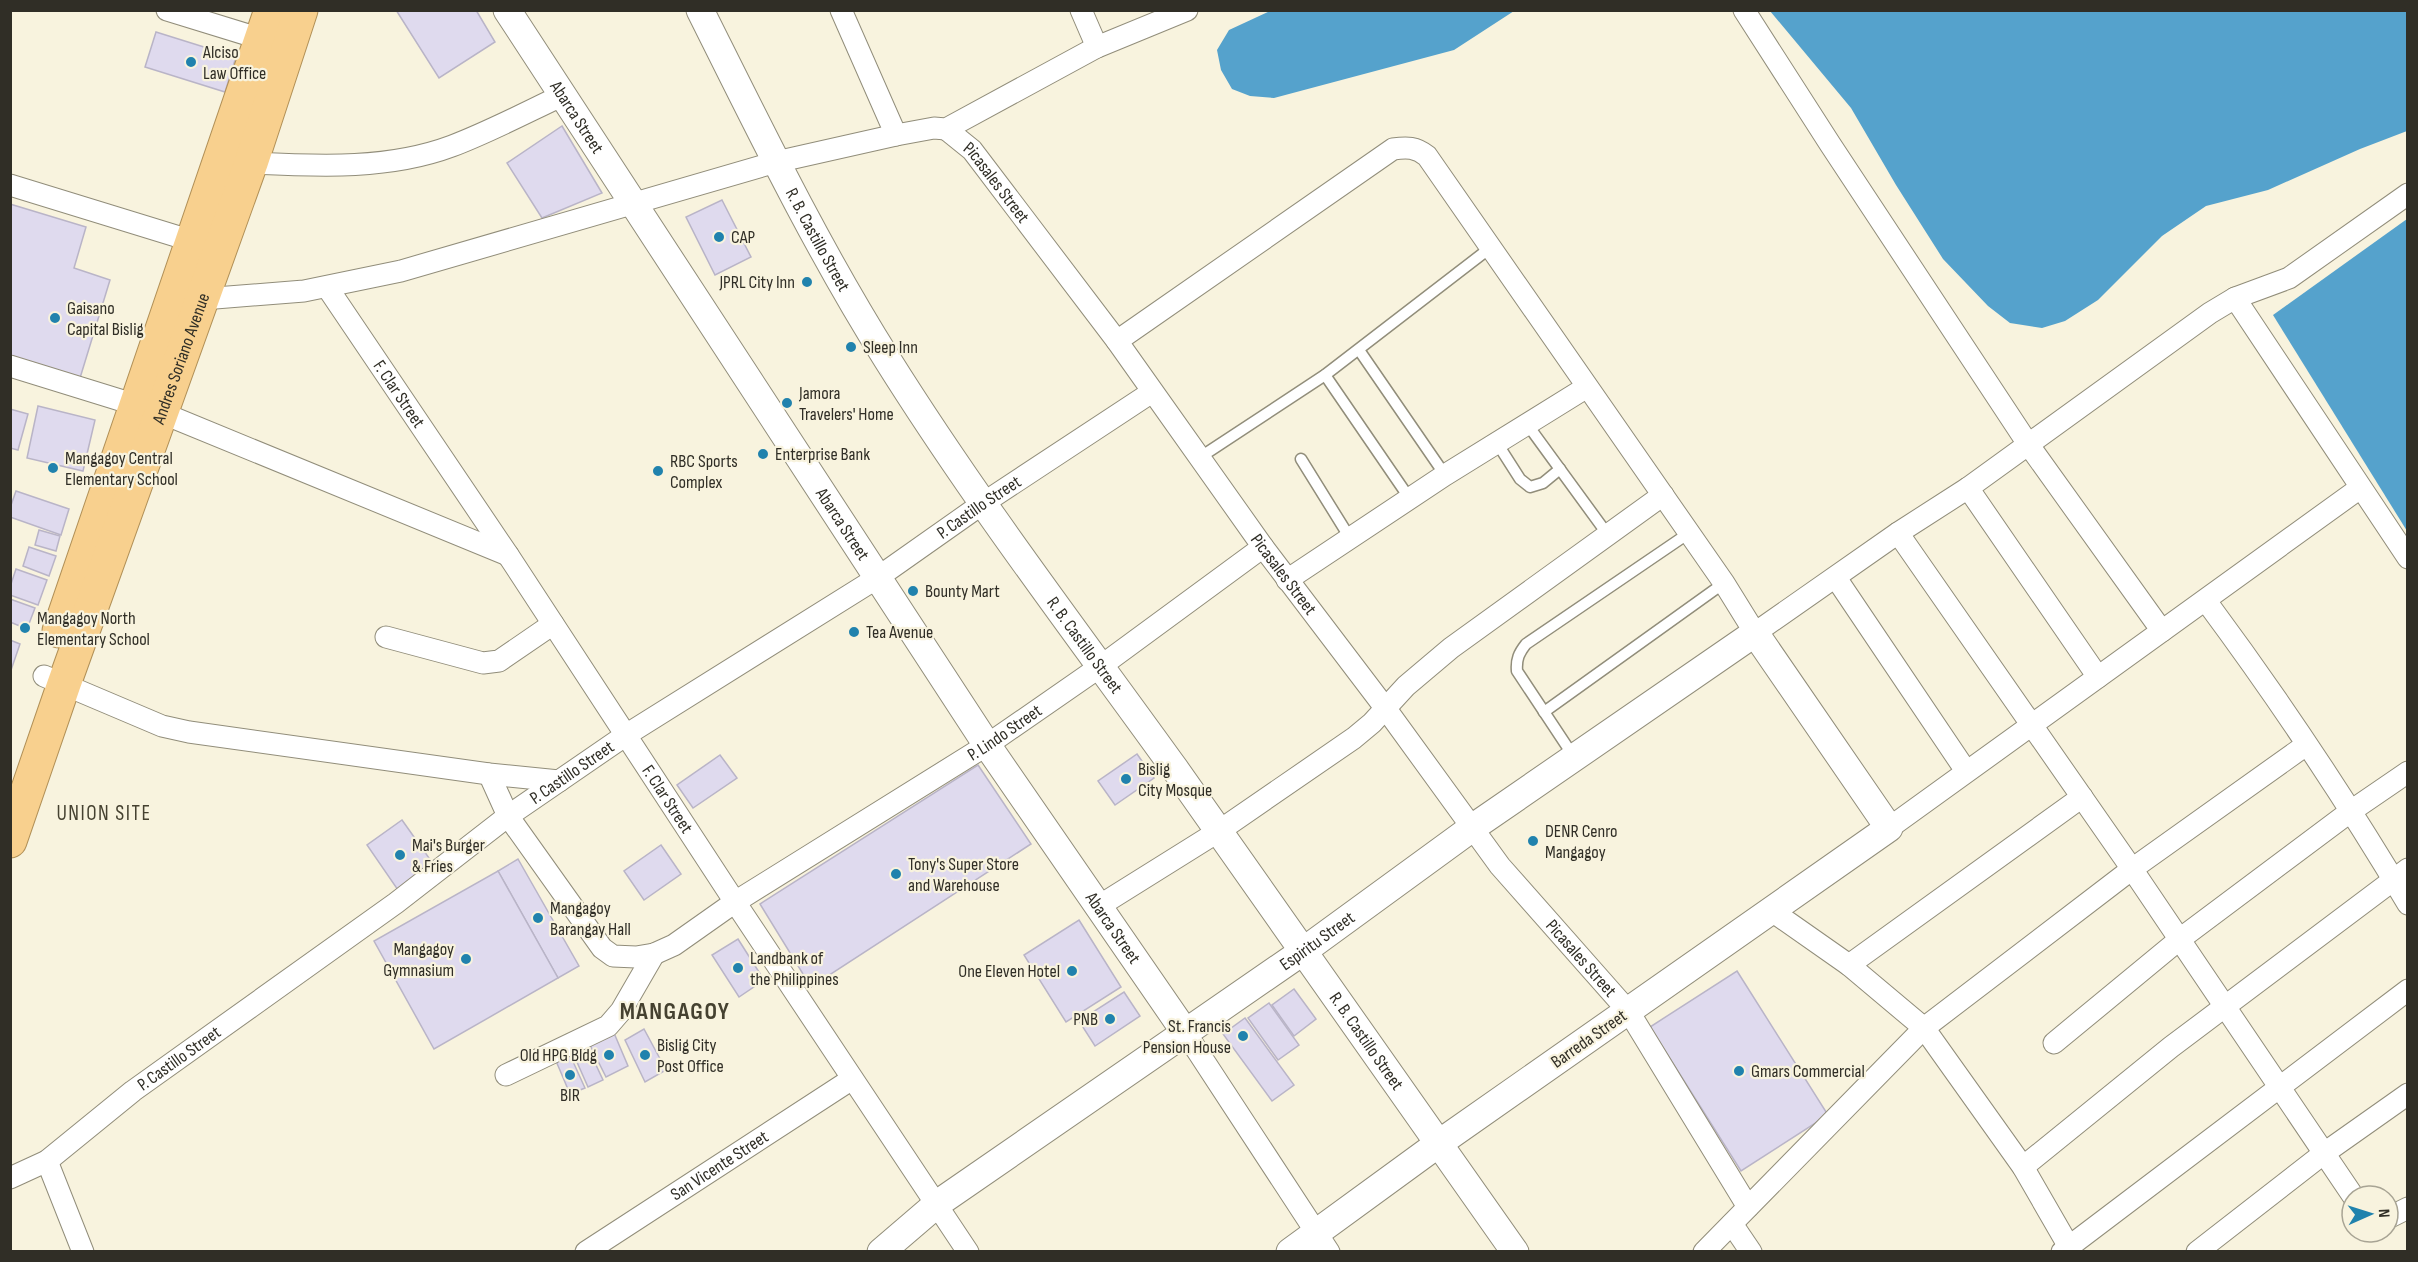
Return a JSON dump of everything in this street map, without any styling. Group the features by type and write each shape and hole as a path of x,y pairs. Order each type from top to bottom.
{"highway":[{"name":"Andres Soriano Avenue","path":"10,841 54,680 206,246 274,33 301,10"},
{"name":"Andres Soriano Avenue","path":"149,408 202,299 206,246 250,163 274,33"},
{"name":"Andres Soriano Avenue","path":"10,773 54,680"}],"street":[{"path":"167,10 274,33"},
{"name":"Abarca Street","path":"507,10 561,96 987,745 1185,1032"},
{"name":"R. B. Castillo Street","path":"699,10 776,162 876,340 982,504 1219,831 1302,952 1515,1251"},
{"path":"841,10 896,135"},
{"path":"1081,10 1097,47"},
{"path":"202,299 280,294 327,287 442,261 776,162 896,135 934,128 946,129 1155,17 1187,10"},
{"path":"1744,10 2028,444 2162,631"},
{"path":"250,163 340,165 413,157 452,146 561,96"},
{"name":"Picasales Street","path":"946,129 972,150 1117,341 1287,580 1512,880 1629,1012 1748,1207"},
{"path":"1117,341 1393,149 1405,147 1418,149 1427,156 1663,495 1889,828 2360,488"},
{"path":"10,185 206,246"},
{"path":"1755,633 1898,533 1968,488 2210,313 2235,298 2289,278 2408,194"},
{"name":"F. Clar Street","path":"327,287 508,555 735,902 968,1251"},
{"path":"2235,298 2408,558"},
{"path":"10,366 149,408 508,555"},
{"path":"1287,580 1445,475 1587,387"},
{"name":"P. Castillo Street","path":"10,1178 47,1161 133,1091 396,903 508,816 559,780 626,735 877,578 982,504 1152,392"},
{"path":"1968,488 2098,677"},
{"path":"1099,906 1219,831 1354,738 1386,709 1406,686 1451,648 1663,495"},
{"path":"1898,533 2033,724 2344,1184"},
{"name":"P. Lindo Street","path":"654,954 674,945 735,902 987,745 1101,666 1263,547"},
{"path":"1836,578 1966,771"},
{"path":"2206,601 2262,676 2351,811 2400,874 2408,904"},
{"path":"386,637 483,663 499,661 553,624"},
{"name":"Espiritu Street","path":"881,1251 937,1204 1302,952 1472,828 1755,633"},
{"path":"54,680 162,726 189,732 489,774 559,780"},
{"path":"1704,1251 1924,1028 2132,869 2306,745"},
{"path":"2054,1043 2180,939 2351,811 2408,772"},
{"path":"489,774 508,816 608,953 620,958 654,954"},
{"path":"1850,965 2082,797"},
{"name":"Barreda Street","path":"1290,1251 1323,1242 1438,1144 1889,828"},
{"path":"2023,1167 2171,1047 2400,874"},
{"path":"1772,911 1850,965 1924,1028 2023,1167 2067,1250 2279,1086 2408,990"},
{"path":"506,1075 608,1026 621,1011 654,954"},
{"path":"1185,1032 1323,1242"},
{"name":"San Vicente Street","path":"586,1251 852,1079"},
{"path":"2197,1251 2323,1154 2408,1094"},
{"path":"47,1161 84,1251"},
{"path":"1732,1224 1751,1251"}],"lane":[{"path":"1199,458 1325,375 1490,248"},
{"path":"1359,350 1445,475"},
{"path":"1325,375 1410,500"},
{"path":"1527,424 1608,535"},
{"path":"1497,443 1520,479 1530,487 1543,483 1560,469"},
{"path":"1301,459 1350,538"},
{"path":"1574,759 1517,671 1516,661 1526,644 1689,533"},
{"path":"1544,712 1724,583"}],"water":[{"path":"1270,11 1514,11 1454,50 1274,98 1250,96 1232,89 1221,70 1217,50 1229,30"},
{"path":"1770,11 2407,11 2407,131 2268,190 2206,206 2162,236 2098,300 2065,321 2042,328 2010,323 1988,306 1943,259 1851,108"},
{"path":"2407,219 2407,531 2273,315"}],"building":[{"path":"396,10 476,10 495,42 439,78"},
{"name":"Alciso Law Office","path":"156,32 236,57 225,92 145,67"},
{"path":"562,126 602,193 542,218 507,163"},
{"name":"CAP","path":"722,200 751,257 715,275 686,217"},
{"name":"Gaisano Capital Bislig","path":"10,204 86,227 74,268 110,280 80,378 10,357"},
{"path":"38,406 95,420 83,471 27,458"},
{"path":"10,409 28,414 18,450 10,448"},
{"path":"16,491 69,509 61,535 10,517 10,508"},
{"path":"39,530 60,536 56,551 35,545"},
{"path":"29,547 56,556 49,576 23,566"},
{"path":"16,569 47,580 38,605 10,595"},
{"path":"10,599 35,608 27,629 10,622"},
{"path":"10,640 20,644 10,673"},
{"name":"Bislig City Mosque","path":"1137,754 1154,778 1115,805 1098,781"},
{"path":"720,755 737,778 693,808 677,785"},
{"name":"Tony's Super Store and Warehouse","path":"978,765 1031,844 811,987 760,904"},
{"name":"Mai's Burger & Fries","path":"402,820 434,865 400,893 367,845"},
{"path":"661,845 681,874 644,900 624,871"},
{"name":"Mangagoy Barangay Hall","path":"518,859 579,966 558,978 498,871"},
{"name":"Mangagoy Gymnasium","path":"498,871 558,978 434,1049 374,941"},
{"name":"One Eleven Hotel","path":"1079,920 1121,987 1066,1022 1024,955"},
{"name":"Landbank of the Philippines","path":"738,939 764,980 739,997 712,955"},
{"name":"Gmars Commercial","path":"1737,971 1828,1115 1741,1171 1650,1027"},
{"path":"1294,989 1316,1019 1294,1036 1272,1005"},
{"name":"PNB","path":"1124,992 1140,1016 1095,1046 1079,1021"},
{"path":"1269,1003 1299,1045 1278,1060 1248,1018"},
{"path":"1245,1018 1294,1085 1272,1101 1223,1034"},
{"name":"Bislig City Post Office","path":"644,1029 666,1070 645,1082 625,1040"},
{"name":"Old HPG Bldg","path":"614,1033 628,1066 606,1077 590,1045"},
{"path":"587,1046 603,1080 588,1087 573,1053"},
{"name":"BIR","path":"570,1055 585,1088 570,1094 556,1061"}],"place":[{"name":"Alciso Law Office","path":"191,62"},
{"name":"CAP","path":"719,237"},
{"name":"JPRL City Inn","path":"807,282"},
{"name":"Gaisano Capital Bislig","path":"55,318"},
{"name":"Sleep Inn","path":"851,347"},
{"name":"Jamora Travelers' Home","path":"787,403"},
{"name":"Enterprise Bank","path":"763,454"},
{"name":"Mangagoy Central Elementary School","path":"53,468"},
{"name":"RBC Sports Complex","path":"658,471"},
{"name":"Bounty Mart","path":"913,591"},
{"name":"Mangagoy North Elementary School","path":"25,628"},
{"name":"Tea Avenue","path":"854,632"},
{"name":"Bislig City Mosque","path":"1126,779"},
{"name":"DENR Cenro Mangagoy","path":"1533,841"},
{"name":"Mai's Burger & Fries","path":"400,855"},
{"name":"Tony's Super Store and Warehouse","path":"896,874"},
{"name":"Mangagoy Barangay Hall","path":"538,918"},
{"name":"Mangagoy Gymnasium","path":"466,959"},
{"name":"Landbank of the Philippines","path":"738,968"},
{"name":"One Eleven Hotel","path":"1072,971"},
{"name":"PNB","path":"1110,1019"},
{"name":"St. Francis Pension House","path":"1243,1036"},
{"name":"Old HPG Bldg","path":"609,1055"},
{"name":"Bislig City Post Office","path":"645,1055"},
{"name":"Gmars Commercial","path":"1739,1071"},
{"name":"BIR","path":"570,1075"}],"district":[{"name":"UNION SITE","path":"104,813"},
{"name":"MANGAGOY","path":"675,1011"}]}
